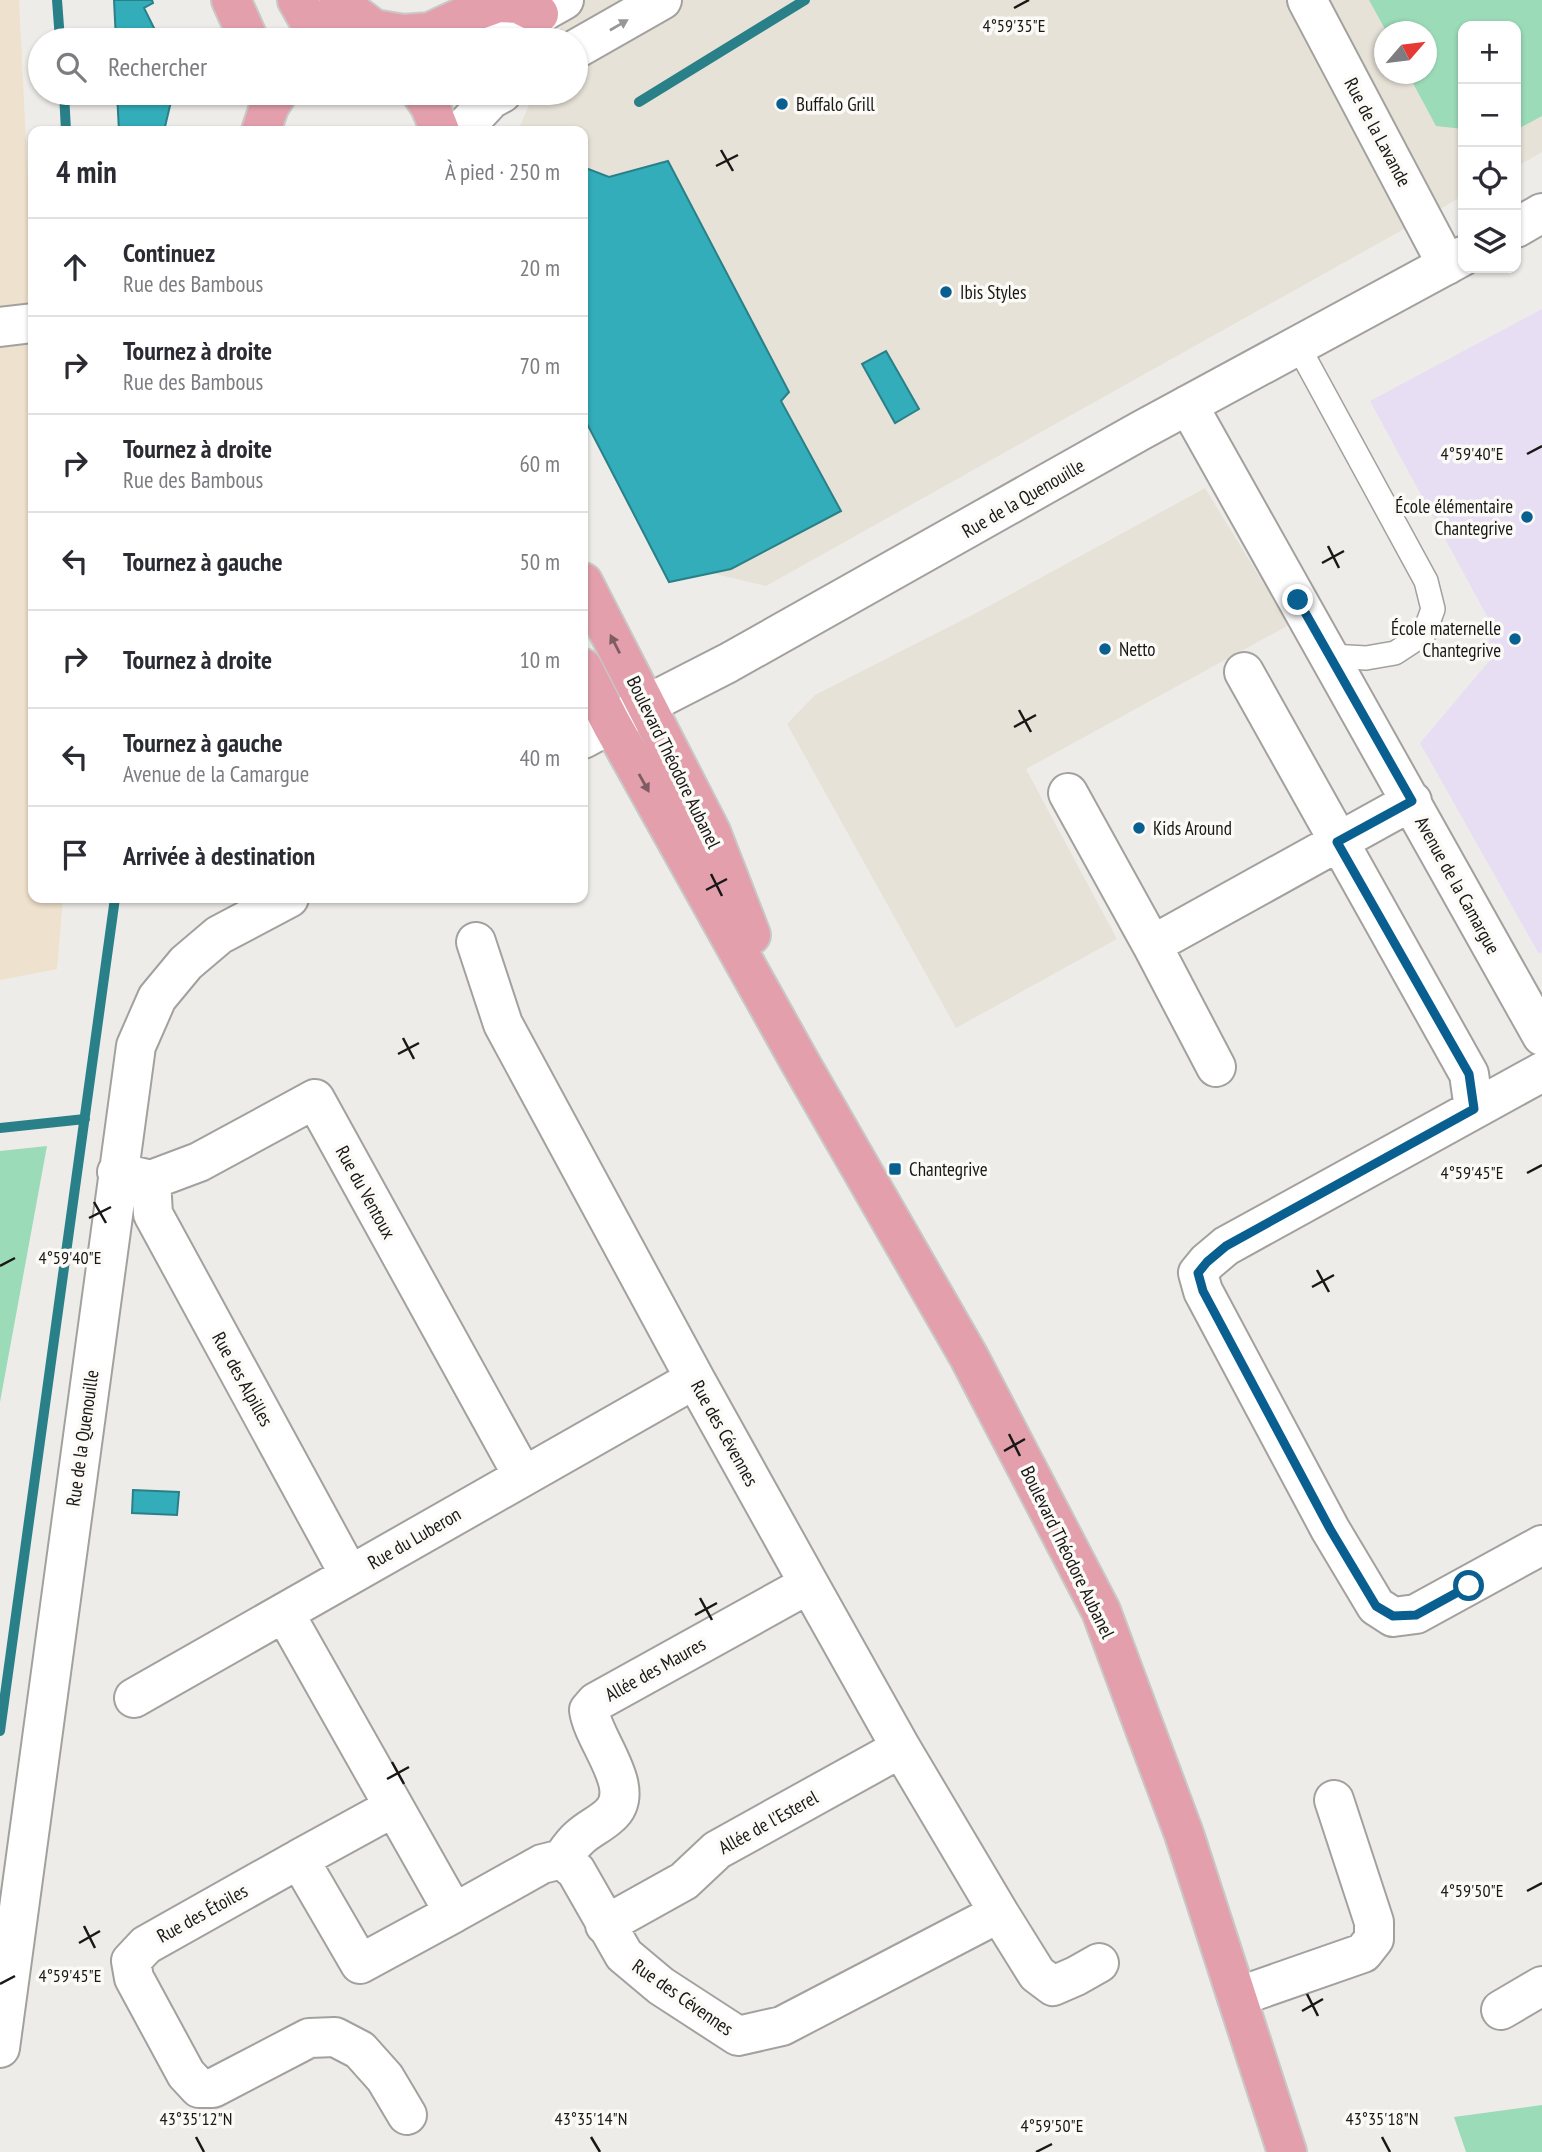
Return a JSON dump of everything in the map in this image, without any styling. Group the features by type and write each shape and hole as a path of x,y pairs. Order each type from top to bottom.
{"main road":[{"path":"230,0 243,28"},
{"path":"297,0 313,28"},
{"path":"339,0 373,28"},
{"path":"439,28 498,3 552,7"},
{"path":"429,105 438,126"},
{"name":"Boulevard Théodore Aubanel","path":"588,592 711,832 801,1064"},
{"name":"Boulevard Théodore Aubanel","path":"588,690 597,731 801,1064 968,1357 1101,1611 1184,1834 1287,2152"}],"street":[{"path":"588,43 662,0"},
{"name":"Rue de la Lavande","path":"1307,0 1455,260"},
{"path":"514,28 552,7"},
{"path":"466,126 485,105"},
{"path":"1521,225 1542,213"},
{"name":"Rue de la Quenouille","path":"597,731 728,663 1188,405 1455,260"},
{"path":"0,327 28,324"},
{"name":"Avenue de la Camargue","path":"1188,405 1542,1036"},
{"path":"1244,672 1469,1074 1474,1109"},
{"path":"1068,793 1216,1067"},
{"path":"1152,945 1412,801"},
{"name":"Rue de la Quenouille","path":"0,2048 134,1176 136,1046 157,998 186,963 219,935 280,903"},
{"name":"Rue des Cévennes","path":"475,942 503,1024 809,1584 901,1748 999,1913 1037,1974 1053,1986 1100,1963"},
{"path":"1542,1072 1226,1246 1198,1273 1203,1291 1317,1506 1376,1606 1393,1616 1416,1615 1542,1545"},
{"name":"Rue du Ventoux","path":"134,1176 199,1162 315,1099 523,1476"},
{"name":"Rue des Alpilles","path":"134,1176 349,1574"},
{"name":"Rue du Luberon","path":"134,1698 695,1379"},
{"name":"Allée des Maures","path":"562,1859 579,1838 612,1814 621,1797 619,1781 590,1721 589,1710 596,1702 809,1584"},
{"path":"285,1614 454,1913"},
{"name":"Allée de l'Esterel","path":"605,1925 684,1881 717,1850 901,1748"},
{"path":"1237,1997 1363,1953 1374,1939 1374,1922 1334,1800"},
{"name":"Rue des Étoiles","path":"394,1807 146,1945 131,1961 134,1978 186,2074 199,2088 214,2088 309,2038 335,2038 360,2050 385,2078 407,2115"},
{"path":"299,1859 360,1964 542,1864 562,1859"},
{"name":"Rue des Cévennes","path":"562,1859 576,1871 624,1955 661,1986 738,2036 782,2026 999,1913"},
{"path":"1501,2010 1542,1986"}],"lane":[{"path":"1298,345 1426,581 1433,609 1424,634 1395,653 1366,658 1330,656"}],"shaded area":[{"path":"0,0 19,0 28,182 28,903 63,903 57,969 0,980"},
{"path":"572,0 1542,0 1542,152 1521,164 1521,21 1458,21 1458,199 766,586 665,562 588,368 588,126 520,126 529,105 588,105 588,28 560,28"},
{"name":"École maternelle Chantegrive","path":"1542,309 1542,952 1539,954 1420,743 1490,660 1488,618 1370,401"},
{"path":"1205,488 1289,625 1026,769 1117,939 956,1028 787,724 815,695 980,611"}],"green space":[{"path":"1369,0 1542,0 1542,116 1521,127 1521,21 1458,21 1458,128 1436,126 1413,84 1437,84 1437,21 1381,21"},
{"path":"47,1146 0,1402 0,1151"},
{"path":"1542,2105 1542,2152 1466,2152 1454,2117"}],"water":[{"path":"114,0 152,0 153,3 144,8 154,28 115,28"},
{"path":"118,105 170,105 165,126 119,126"},
{"path":"668,161 789,392 781,401 841,511 731,569 669,582 588,426 588,169 609,177"},
{"path":"886,351 919,409 895,423 862,364"},
{"path":"133,1490 179,1492 177,1515 132,1513"}],"waterway":[{"path":"57,0 59,28"},
{"path":"639,102 805,0"},
{"path":"65,105 66,126"},
{"path":"0,1731 114,903"},
{"path":"0,1128 85,1119"}],"place":[{"name":"Buffalo Grill","path":"782,104"},
{"name":"Ibis Styles","path":"946,292"},
{"name":"École élémentaire Chantegrive","path":"1527,517"},
{"name":"École maternelle Chantegrive","path":"1515,639"},
{"name":"Netto","path":"1105,649"},
{"name":"Kids Around","path":"1139,828"},
{"name":"Chantegrive","path":"895,1169"}],"route":[{"path":"1298,600 1412,801 1337,842 1469,1074 1474,1109 1226,1246 1198,1273 1203,1291 1330,1529 1376,1606 1393,1616 1416,1615 1469,1586"}]}
